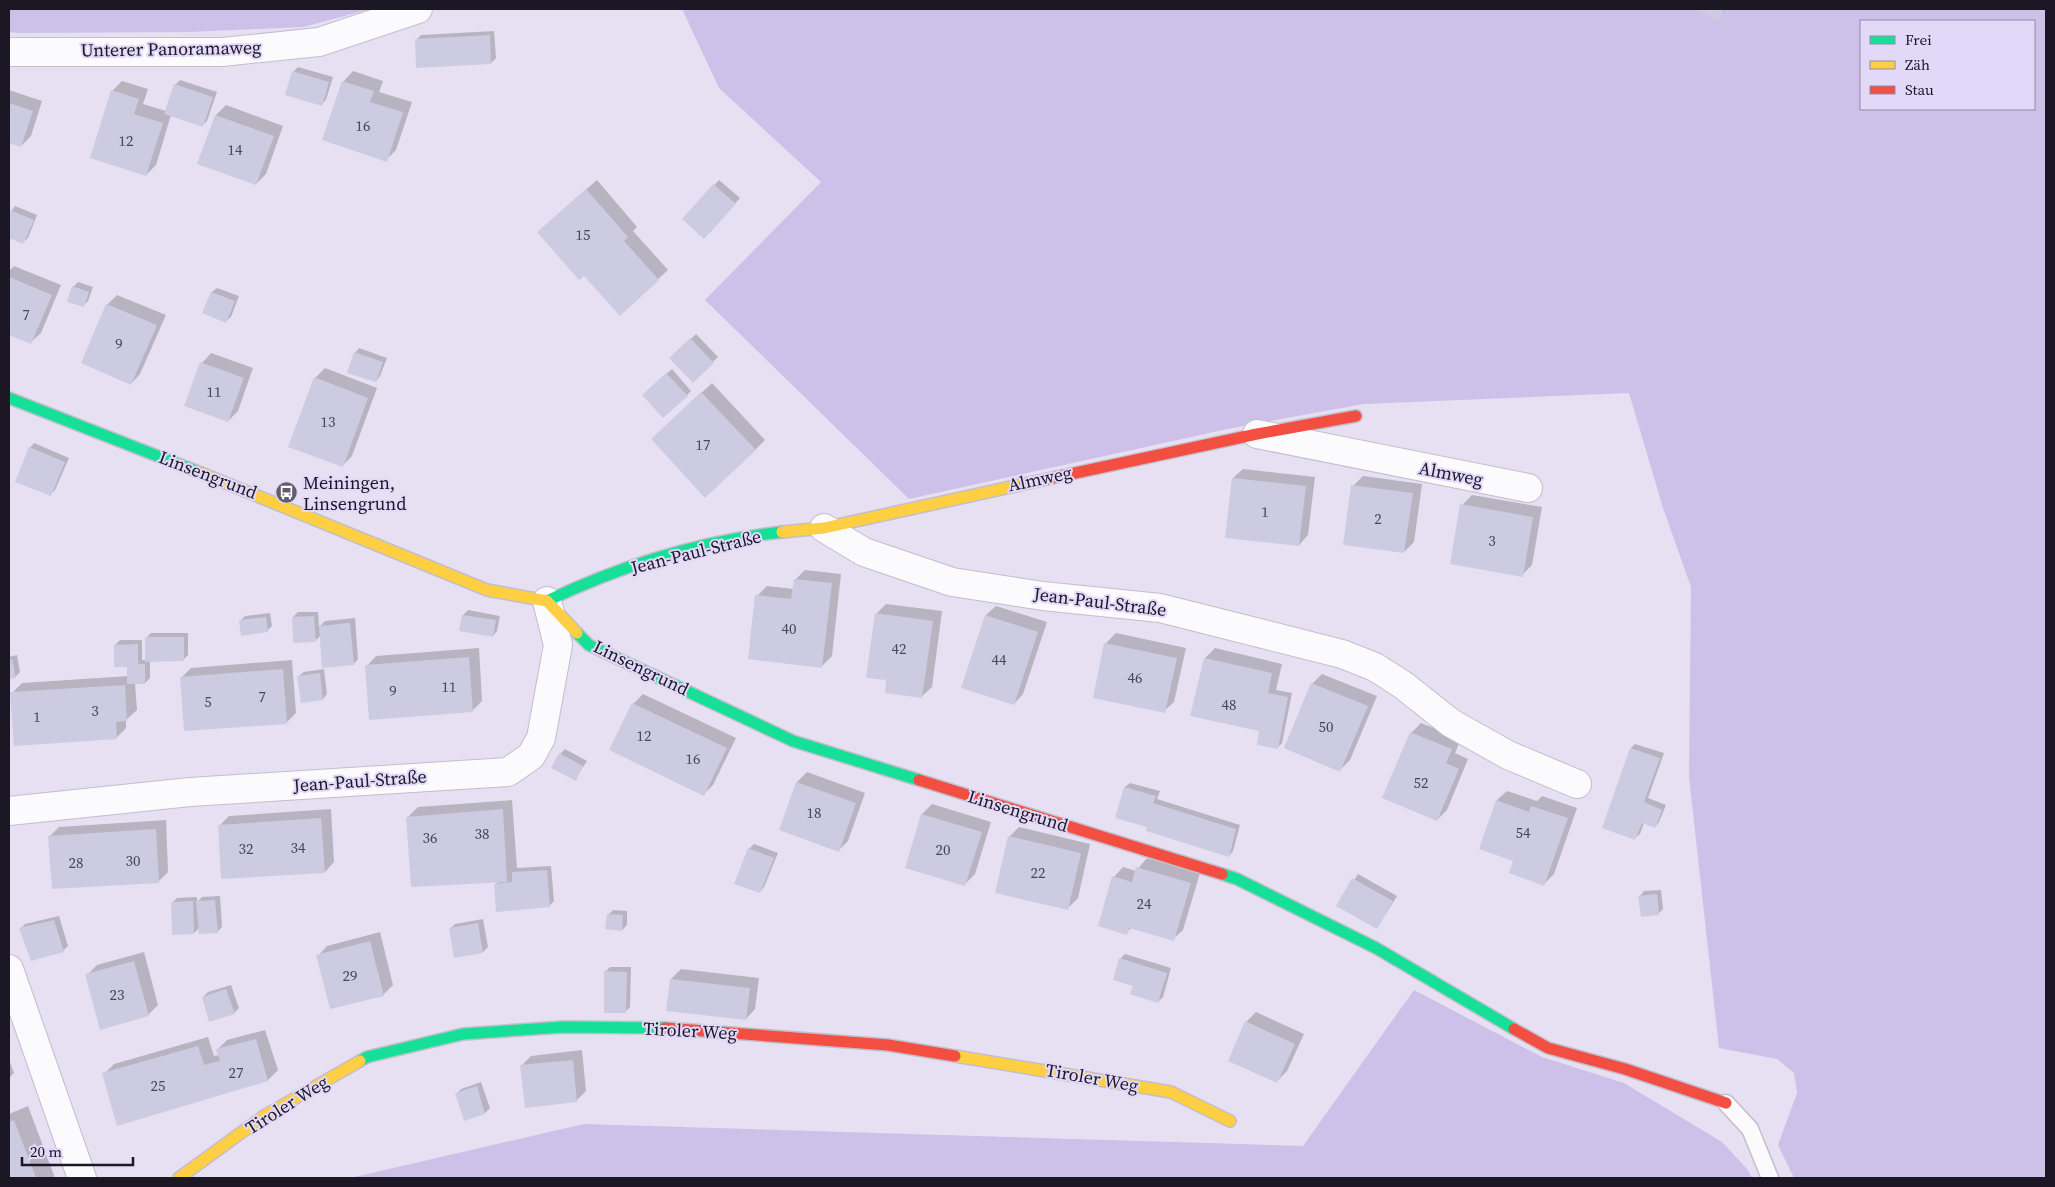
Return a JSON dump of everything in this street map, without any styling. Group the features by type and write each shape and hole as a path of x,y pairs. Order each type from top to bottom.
{"street":[{"name":"Unterer Panoramaweg","path":"9,52 222,52 319,42 418,9"},
{"name":"Linsengrund","path":"9,398 281,504 487,590 547,601 589,644 793,741 1237,879 1376,948 1548,1048 1625,1069 1726,1102"},
{"name":"Almweg","path":"824,528 1257,434 1356,416"},
{"name":"Almweg","path":"1257,434 1528,488"},
{"name":"Jean-Paul-Straße","path":"9,811 190,792 508,772 531,756 541,738 558,645 547,601 595,578 684,551 746,536 824,528 864,552 952,582 1043,596 1160,608 1342,654 1375,667 1403,684 1451,723 1508,755 1577,784"},
{"path":"9,969 82,1178"},
{"name":"Tiroler Weg","path":"179,1178 264,1116 367,1056 463,1034 563,1027 675,1028 888,1045 1171,1092 1230,1121"}],"lane":[{"path":"1726,1102 1750,1129 1770,1178"}],"shaded area":[{"path":"9,9 371,9 303,27 189,32 19,33 9,32"},
{"path":"682,9 2046,9 2046,1178 1794,1178 1778,1145 1797,1093 1794,1073 1777,1059 1719,1048 1689,777 1691,587 1663,508 1629,393 1364,404 1232,428 909,499 705,300 821,182 719,88"},
{"path":"1414,990 1542,1057 1624,1083 1722,1142 1748,1170 1752,1178 350,1178 584,1124 1303,1146"}],"building":[{"path":"1697,9 1725,9 1718,22"},
{"path":"490,35 491,64 416,68 415,39"},
{"path":"292,71 329,82 322,106 285,95"},
{"path":"342,81 374,91 370,102 403,112 387,162 322,140"},
{"path":"174,84 213,97 203,127 164,114"},
{"path":"111,90 139,99 134,114 163,123 146,176 90,158"},
{"path":"9,103 33,111 21,147 9,143"},
{"path":"215,115 274,136 256,185 197,164"},
{"path":"713,184 736,204 704,239 682,219"},
{"path":"586,189 628,237 624,241 659,280 620,316 584,276 579,280 537,232"},
{"path":"10,210 34,220 23,244 9,238"},
{"path":"9,277 52,295 31,344 9,335"},
{"path":"72,286 89,292 84,307 67,302"},
{"path":"211,292 235,301 226,323 202,313"},
{"path":"106,304 157,325 131,385 81,363"},
{"path":"690,338 714,363 693,383 669,358"},
{"path":"354,352 383,362 376,382 347,373"},
{"path":"200,362 244,378 228,422 184,406"},
{"path":"666,373 688,396 663,418 642,395"},
{"path":"314,377 368,398 343,467 288,447"},
{"path":"701,392 756,450 705,498 651,439"},
{"path":"29,447 65,462 51,496 15,482"},
{"path":"1232,478 1306,486 1299,546 1225,538"},
{"path":"1351,485 1413,493 1404,553 1343,545"},
{"path":"1460,504 1533,517 1523,577 1450,564"},
{"path":"794,579 832,583 822,668 748,659 755,595 791,599"},
{"path":"875,613 933,621 922,698 885,693 886,680 866,678"},
{"path":"462,615 496,620 493,637 459,631"},
{"path":"985,615 1038,632 1014,705 961,688"},
{"path":"314,616 316,642 293,643 292,617"},
{"path":"266,617 268,632 241,636 239,620"},
{"path":"350,623 354,665 322,668 319,626"},
{"path":"145,637 184,637 184,661 145,662"},
{"path":"1104,643 1177,658 1165,713 1093,698"},
{"path":"138,644 138,664 145,664 145,684 127,684 127,667 114,667 114,645"},
{"path":"469,657 473,712 369,720 365,665"},
{"path":"1204,658 1272,673 1268,693 1288,697 1278,749 1257,745 1259,731 1190,716"},
{"path":"12,659 16,678 9,679 9,660"},
{"path":"283,669 287,724 184,731 180,677"},
{"path":"320,673 323,700 301,703 297,676"},
{"path":"1311,683 1368,706 1340,772 1284,748"},
{"path":"125,685 127,721 116,722 117,739 14,746 10,692"},
{"path":"632,703 727,748 704,796 609,750"},
{"path":"1410,732 1452,749 1446,763 1459,769 1437,821 1382,798"},
{"path":"1630,748 1660,758 1644,802 1662,810 1655,828 1642,823 1635,840 1602,828"},
{"path":"559,753 583,766 576,781 551,768"},
{"path":"796,782 856,803 839,852 779,830"},
{"path":"1124,787 1156,796 1153,803 1236,829 1229,857 1146,831 1147,827 1115,818"},
{"path":"1496,800 1529,812 1531,806 1568,818 1544,886 1509,873 1513,861 1479,849"},
{"path":"503,809 507,882 411,887 406,817"},
{"path":"921,814 982,832 965,886 905,868"},
{"path":"321,818 325,873 221,879 218,825"},
{"path":"156,829 159,883 52,889 48,836"},
{"path":"1008,836 1081,853 1068,910 995,893"},
{"path":"748,848 774,858 760,893 734,884"},
{"path":"1136,867 1191,883 1174,941 1129,928 1127,935 1098,926 1112,876 1132,882"},
{"path":"547,870 550,907 496,912 494,884 512,882 512,872"},
{"path":"1352,878 1393,901 1377,929 1336,906"},
{"path":"1657,894 1659,915 1641,917 1638,896"},
{"path":"215,900 218,933 199,934 196,901"},
{"path":"193,901 194,934 172,935 171,902"},
{"path":"607,914 623,915 622,931 605,929"},
{"path":"54,920 64,952 31,961 19,928"},
{"path":"478,923 483,953 454,958 449,928"},
{"path":"370,941 384,996 330,1009 316,955"},
{"path":"1119,958 1167,973 1158,1003 1130,994 1133,986 1113,980"},
{"path":"134,961 149,1016 100,1030 85,974"},
{"path":"604,971 627,972 626,1013 604,1013"},
{"path":"670,979 750,988 746,1020 666,1011"},
{"path":"226,989 235,1014 209,1022 202,997"},
{"path":"1245,1021 1295,1044 1277,1083 1228,1061"},
{"path":"256,1039 268,1081 117,1126 102,1073 198,1046 204,1065 220,1061 216,1049"},
{"path":"573,1060 577,1102 525,1108 520,1065"},
{"path":"477,1086 485,1114 464,1121 455,1093"},
{"path":"14,1120 36,1178 9,1178 9,1122"}],"traffic: fast":[{"path":"9,398 201,473"},
{"path":"547,601 603,577 662,557 721,542 782,532"},
{"path":"577,633 589,645 793,741 919,780"},
{"path":"1222,874 1237,879 1376,948 1514,1029"},
{"path":"360,1061 367,1057 463,1034 563,1027 665,1028"}],"traffic: slow":[{"path":"201,473 487,590 547,601 577,633"},
{"path":"782,532 824,528 1024,484"},
{"path":"955,1056 1171,1092 1230,1121"},
{"path":"179,1178 264,1116 360,1061"}],"traffic: jam":[{"path":"1024,484 1257,434 1356,416"},
{"path":"919,780 1222,874"},
{"path":"665,1028 888,1045 955,1056"},
{"path":"1514,1029 1548,1048 1625,1069 1726,1103"}],"place":[{"name":"Meiningen, Linsengrund","path":"287,493"}]}
